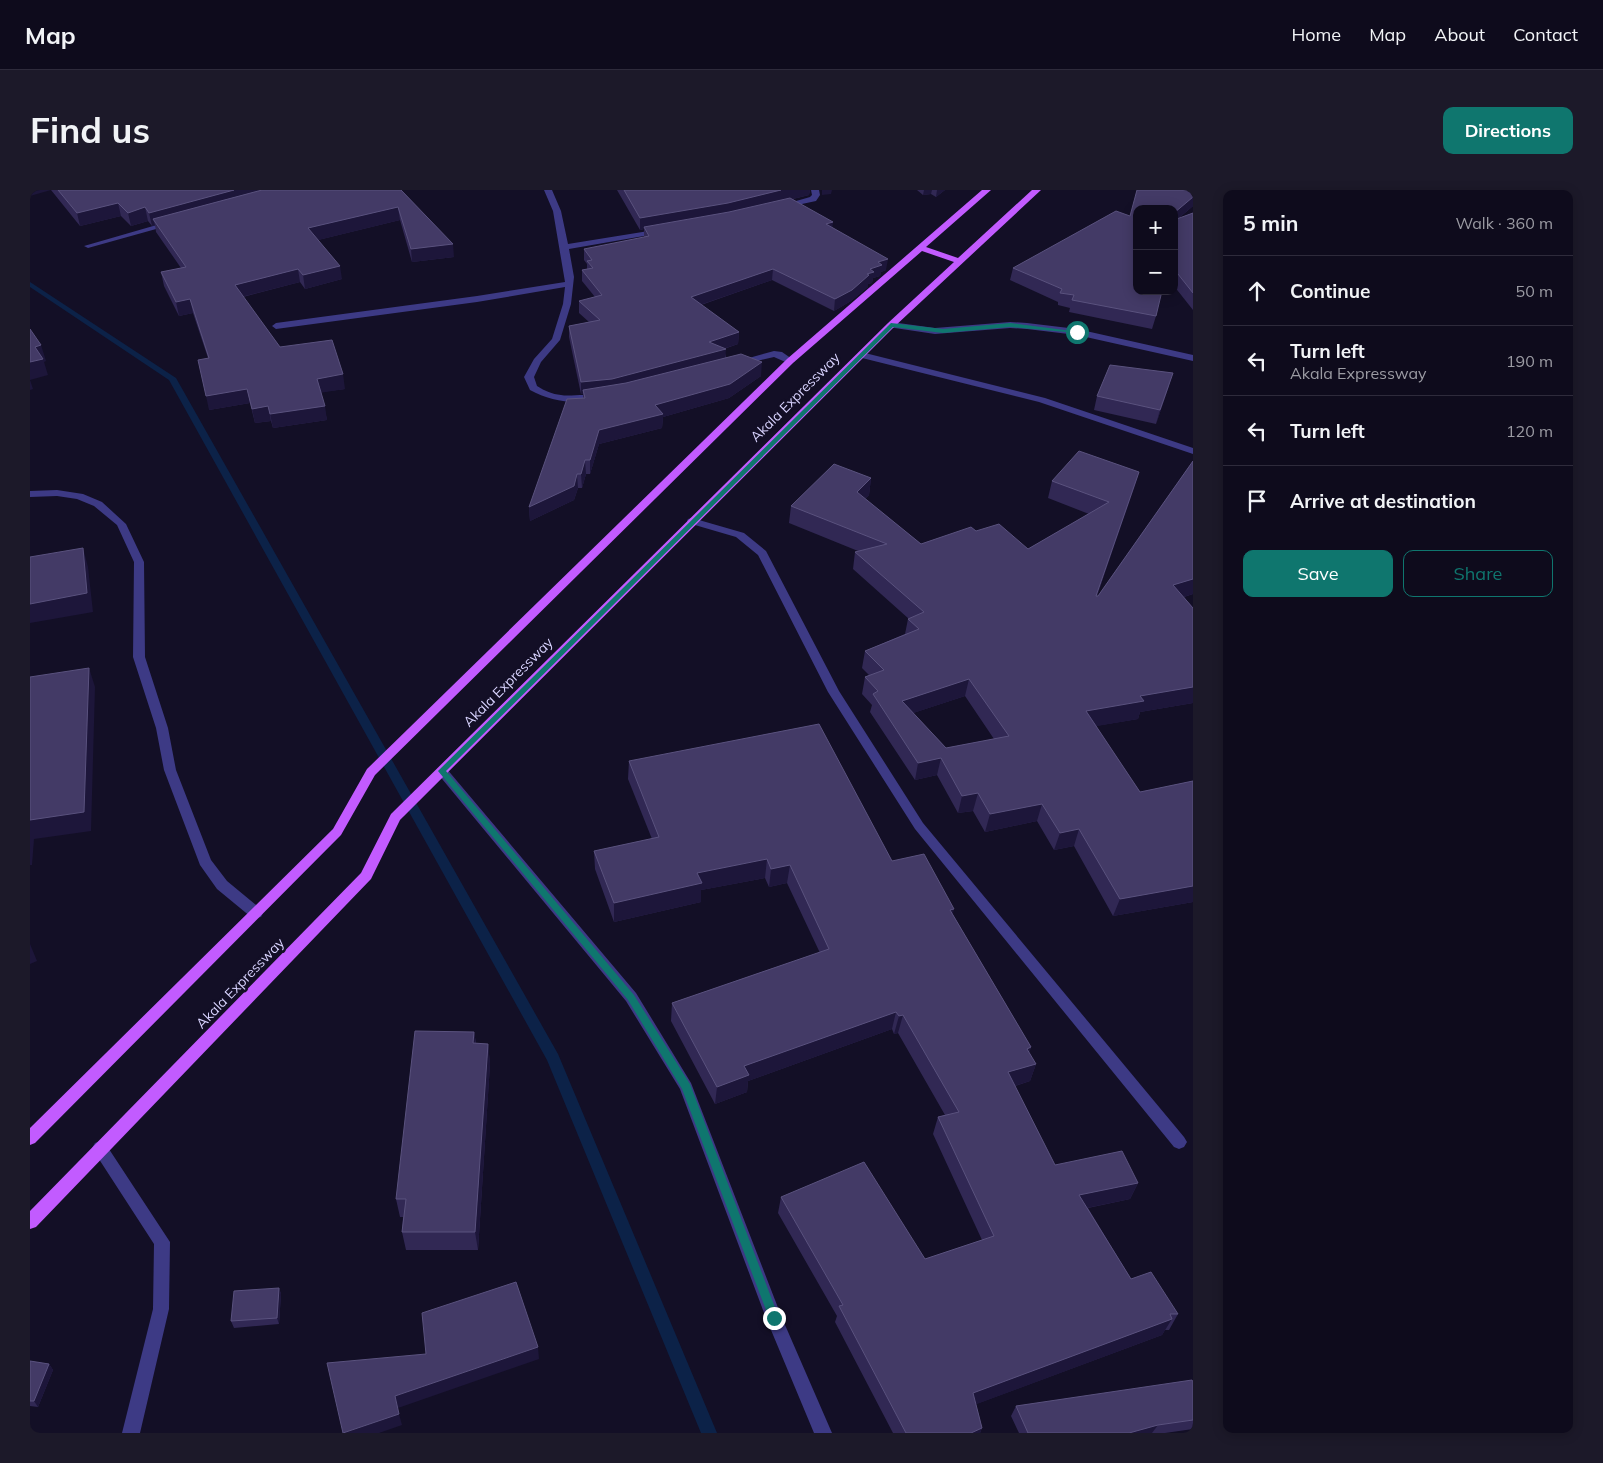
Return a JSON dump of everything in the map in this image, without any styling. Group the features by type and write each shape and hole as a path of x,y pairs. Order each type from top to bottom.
{"main road":[{"name":"Akala Expressway","path":"30,1138 337,832 371,772 790,361 987,190"},
{"name":"Akala Expressway","path":"30,1222 366,876 395,817 891,325 1037,190"},
{"path":"921,248 961,262"}],"street":[{"path":"548,190 557,211 570,277 567,304 556,340 537,361 529,377 532,388 544,395 555,398 585,399 603,396"},
{"path":"775,208 813,199 816,195 814,190"},
{"path":"88,246 175,223"},
{"path":"565,247 671,229"},
{"path":"276,326 477,299 569,284"},
{"path":"891,325 936,331 1010,325 1027,326 1077,332 1193,358"},
{"path":"727,366 774,354 779,354 790,361"},
{"path":"861,355 1042,400 1193,451"},
{"path":"30,494 57,493 79,496 98,504 121,524 139,562 139,657 162,728 170,770 205,862 222,885 256,914"},
{"path":"692,521 740,535 762,553 834,692 919,826 1179,1142"},
{"path":"442,771 631,997 686,1087 774,1318 823,1433"},
{"path":"100,1148 162,1242 161,1309 131,1433"}],"building":[{"path":"58,190 234,190 149,213 145,207 128,213 118,203 77,213"},
{"path":"262,190 401,190 453,244 411,249 398,207 308,228 340,266 303,275 298,269 235,285 280,347 332,340 343,374 317,379 325,406 270,414 268,406 252,409 247,389 206,396 198,360 209,358 190,299 176,302 161,272 186,267 153,219"},
{"path":"624,190 781,190 728,203 640,218"},
{"path":"1137,190 1193,190 1193,197 1178,210 1178,205 1133,205 1133,295 1161,295 1156,316 1072,300 1074,295 1060,293 1062,289 1013,268 1116,211 1130,216"},
{"path":"790,198 833,222 826,224 888,259 878,262 882,265 870,269 874,272 867,274 869,275 852,290 835,299 773,269 691,297 739,332 709,342 726,349 612,379 581,382 569,326 600,320 579,301 602,295 582,270 593,268 587,261 592,260 584,249 649,236 644,227 729,212"},
{"path":"1193,213 1193,293 1178,274 1178,219"},
{"path":"30,329 41,345 35,347 43,359 30,362"},
{"path":"741,354 762,362 730,384 655,405 663,414 599,430 590,460 585,460 581,474 577,474 574,486 529,507 567,399 585,398 583,390 626,383"},
{"path":"1110,365 1173,373 1160,410 1097,396"},
{"path":"1079,451 1139,472 1096,596 1098,596 1193,461 1193,579 1173,585 1193,608 1193,687 1140,696 1144,701 1086,711 1140,792 1193,781 1193,886 1120,899 1079,829 1060,833 1042,804 990,814 978,793 962,796 941,758 918,763 873,694 878,691 865,677 884,670 865,651 919,629 908,619 924,612 855,552 887,544 791,506 834,464 871,478 857,492 921,544 971,527 976,531 999,524 1028,549 1109,502 1052,481","holes":["969,679 1009,736 946,748 902,701"]},
{"path":"83,548 87,593 30,604 30,557"},
{"path":"89,668 84,812 30,820 30,677"},
{"path":"819,724 892,861 924,854 954,909 950,910 1031,1047 1027,1049 1036,1064 1008,1072 1055,1165 1122,1151 1138,1183 1079,1195 1131,1279 1151,1272 1178,1314 1170,1314 1172,1319 973,1393 982,1428 971,1433 906,1433 839,1306 843,1305 781,1197 864,1162 925,1259 994,1236 938,1117 959,1112 903,1015 899,1016 896,1012 744,1066 749,1075 717,1087 672,1003 829,949 790,865 771,869 767,859 697,873 702,883 614,903 594,851 659,837 629,761"},
{"path":"415,1031 474,1032 473,1043 488,1044 475,1232 402,1232 406,1199 396,1199"},
{"path":"516,1282 538,1347 395,1396 399,1414 343,1433 327,1363 426,1354 422,1313"},
{"path":"279,1288 277,1318 231,1321 234,1291"},
{"path":"30,1361 49,1364 34,1401 30,1401"},
{"path":"1192,1380 1193,1420 1158,1425 1129,1433 1028,1433 1016,1406"}],"waterway":[{"path":"30,284 172,378 553,1058 709,1433"}],"route":[{"path":"774,1318 720,1172 686,1087 631,997 442,771 891,325 943,331 1010,325 1077,332"}]}
